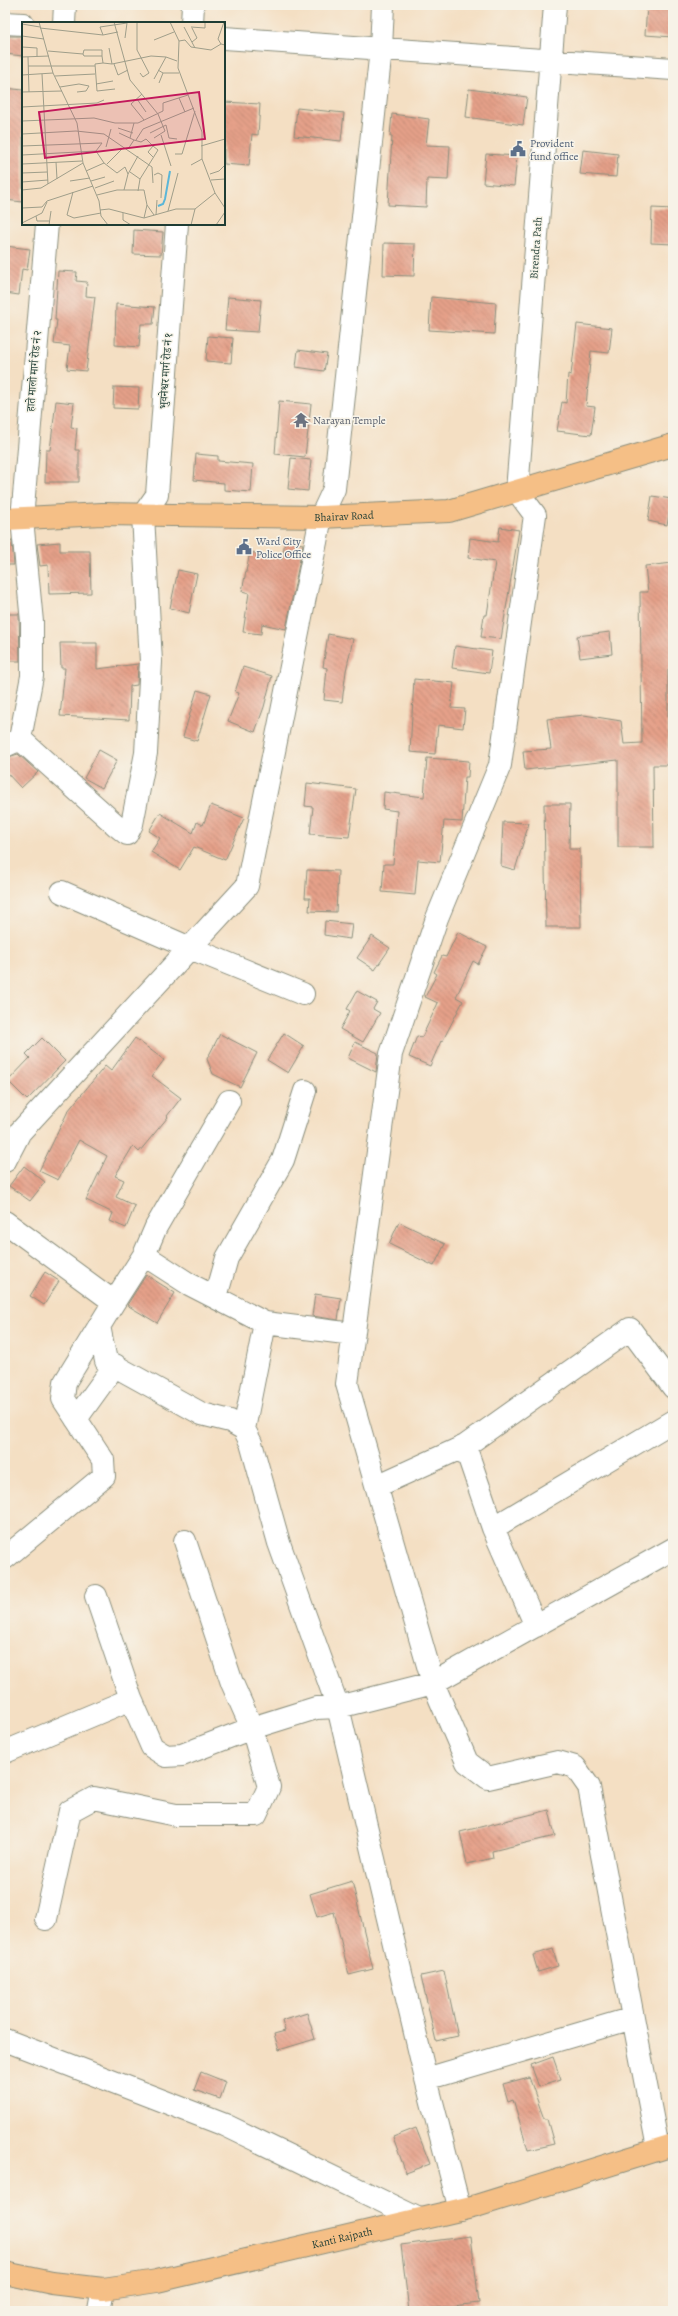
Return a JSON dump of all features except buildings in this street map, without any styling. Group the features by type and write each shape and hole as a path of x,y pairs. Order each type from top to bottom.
{"main road":[{"name":"Bhairav Road","path":"13,519 102,514 320,517 449,511 673,445"},
{"name":"Kanti Rajpath","path":"5,2274 52,2283 103,2289 157,2281 460,2210 665,2146"}],"street":[{"path":"64,22 65,5"},
{"path":"192,22 193,5"},
{"path":"5,1161 12,1126 190,948 247,886 320,517 334,489 381,49 383,5"},
{"name":"Birendra Path","path":"517,491 554,5"},
{"path":"5,23 22,24"},
{"path":"225,38 673,69"},
{"name":"हाते मालो मार्ग रोड नं २","path":"13,742 32,676 32,622 13,519 47,225"},
{"name":"भुवनेश्वर मार्ग रोड नं १","path":"143,515 157,495 177,225"},
{"path":"517,491 535,515 500,765 437,918 391,1054 347,1384 433,1683 467,1762 488,1778 558,1762 575,1767 589,1787 633,2018 665,2146"},
{"path":"13,742 127,834 132,824 146,754 151,662 143,515"},
{"path":"62,892 190,948 303,994"},
{"path":"216,1297 227,1258 283,1160 305,1091"},
{"path":"5,1558 104,1476 103,1460 63,1399 66,1382 144,1255 156,1226 229,1101"},
{"path":"5,1222 114,1302"},
{"path":"144,1255 189,1284 265,1323 353,1334"},
{"path":"244,1429 265,1323"},
{"path":"99,1326 106,1361 202,1414 230,1421 244,1429 251,1443 279,1543 338,1707 426,2079 460,2210"},
{"path":"377,1486 465,1446 630,1329 673,1387"},
{"path":"76,1419 114,1365"},
{"path":"493,1528 673,1421"},
{"path":"465,1446 493,1528 536,1626"},
{"path":"46,1919 70,1811 94,1798 176,1815 256,1815 269,1787 252,1728 232,1683 185,1541"},
{"path":"96,1596 131,1699 152,1746 166,1756 182,1755 252,1728 316,1708 338,1707 433,1683 673,1549"},
{"path":"5,1752 131,1699"},
{"path":"426,2079 633,2018"},
{"path":"5,2040 225,2125 419,2219"},
{"path":"98,2311 103,2289"}],"place":[{"name":"Provident fund office","path":"518,149"},
{"name":"Narayan Temple","path":"301,420"},
{"name":"Ward City Police Office","path":"244,547"}]}
